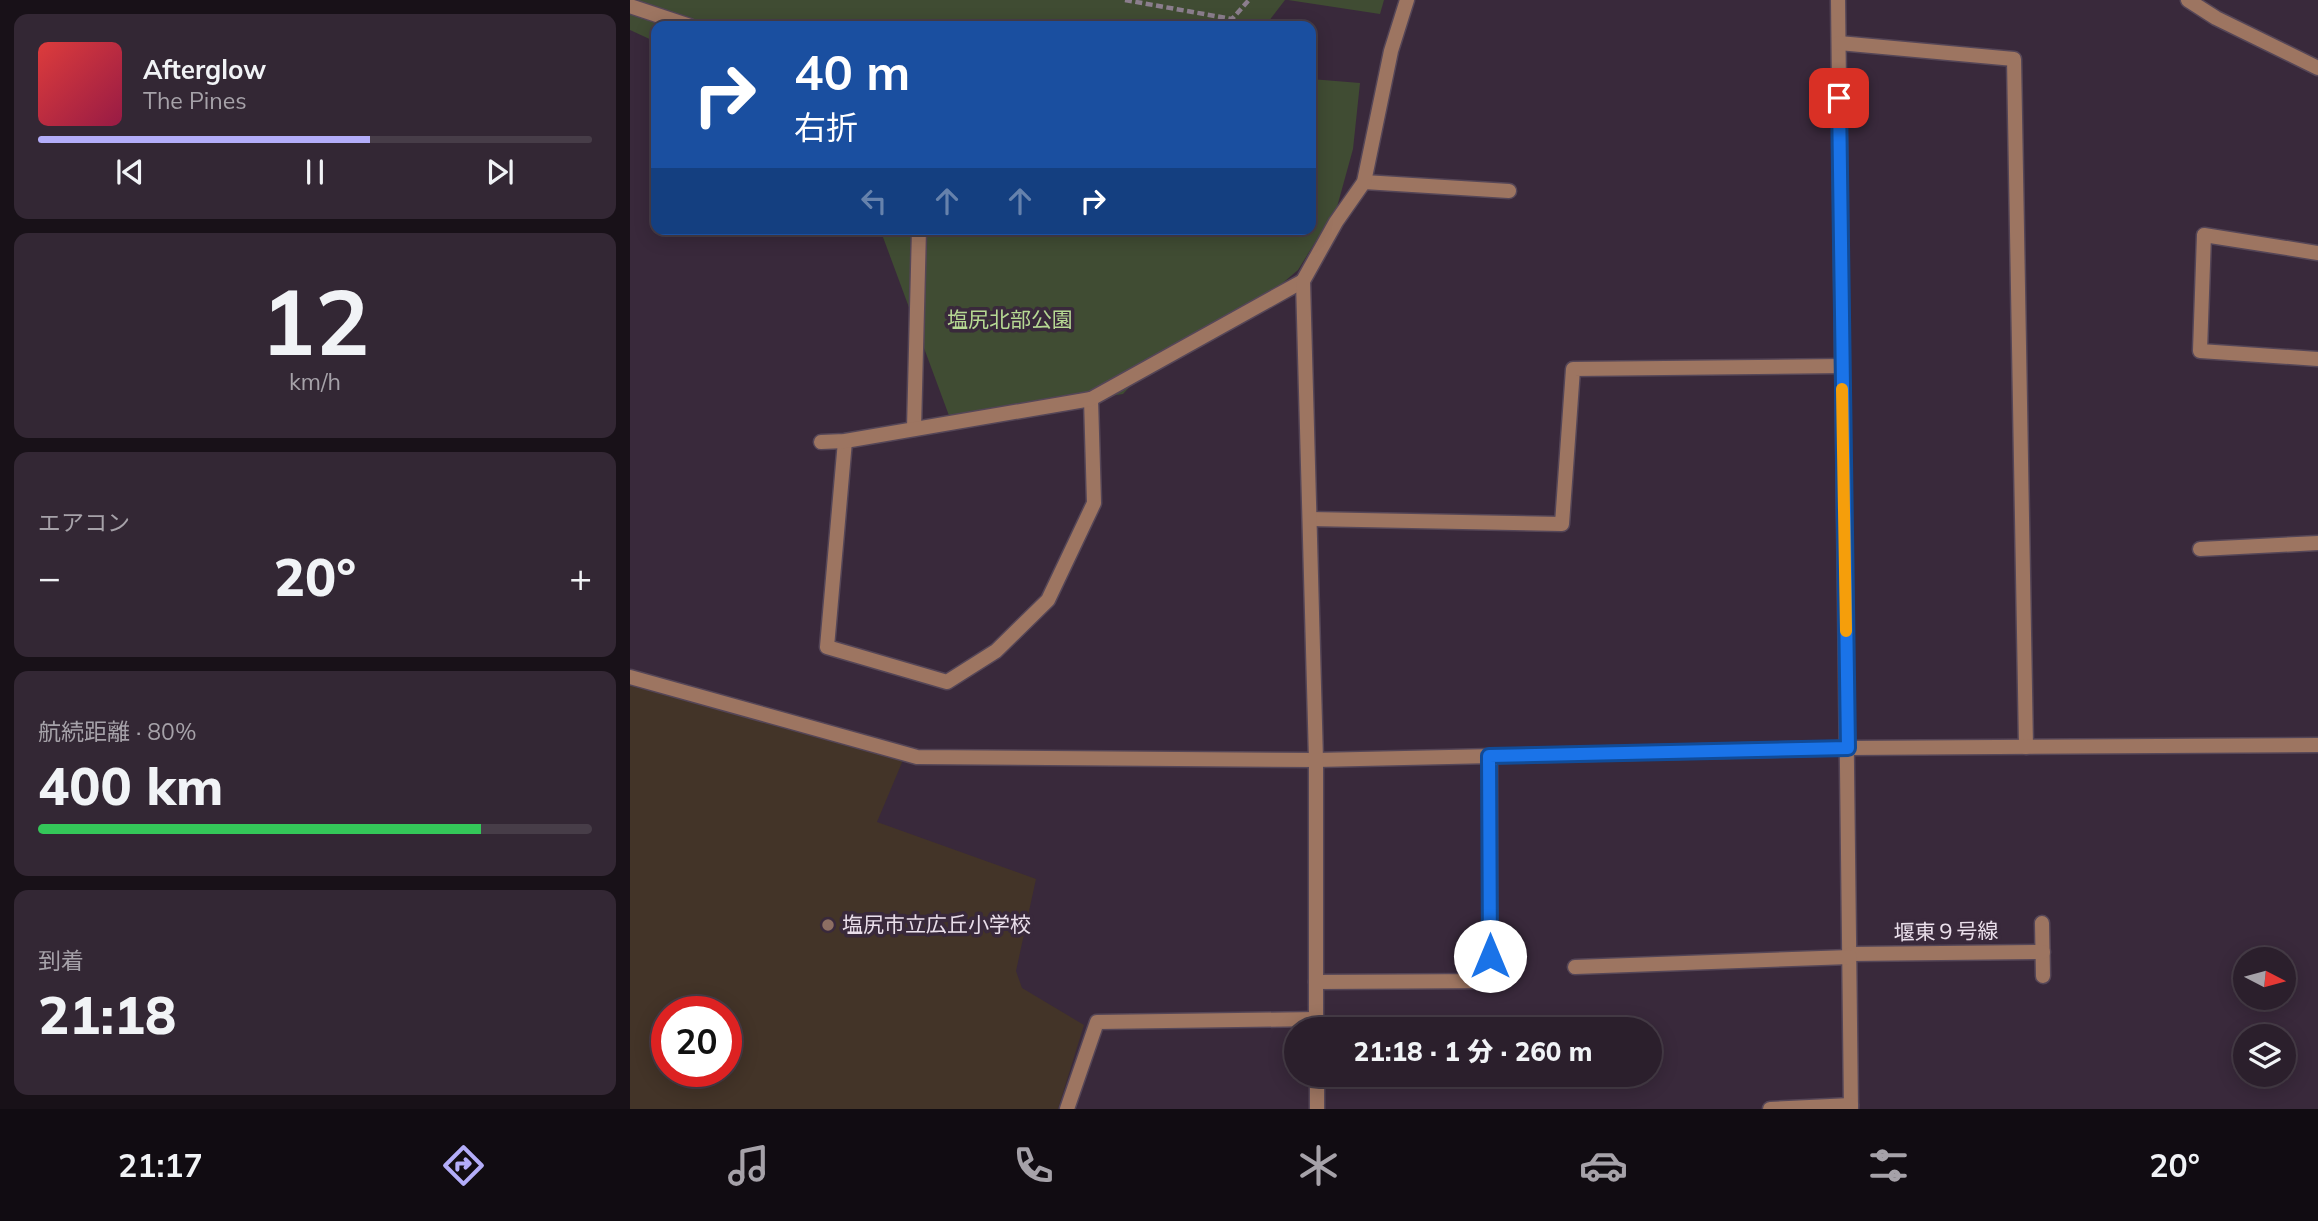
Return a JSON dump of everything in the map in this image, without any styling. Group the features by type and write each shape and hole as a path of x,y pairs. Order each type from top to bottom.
{"street":[{"path":"1317,1017 1316,760 1303,281 1336,222 1364,181 1391,51 1407,0"},
{"path":"1770,1109 1851,1107 1838,0"},
{"path":"2188,0 2216,18 2318,68"},
{"path":"630,6 675,21"},
{"path":"1839,43 2014,59 2026,747"},
{"path":"1364,181 1509,191"},
{"path":"914,429 919,235"},
{"path":"2318,253 2204,236 2200,351 2318,359"},
{"path":"821,442 845,441 1091,399 1303,281"},
{"path":"1310,519 1562,524 1573,369 1842,366"},
{"path":"845,441 827,648 947,682 996,651 1048,600 1094,503 1091,399"},
{"path":"2200,549 2318,543"},
{"path":"630,677 917,757 1316,760 1848,748 2318,745"},
{"path":"1316,982 1490,981 1489,756"},
{"path":"2042,923 2043,976"},
{"name":"堰東９号線","path":"1575,967 1850,955 2043,952"},
{"path":"1067,1109 1097,1022 1284,1024"},
{"path":"1317,1087 1317,1109"}],"path":[{"path":"1125,0 1232,19 1249,0"}],"shaded area":[{"name":"塩尻市立広丘小学校","path":"630,682 903,760 877,822 1036,879 1016,971 1022,988 1084,1025 1058,1109 630,1109"}],"green space":[{"path":"630,0 1285,0 1269,21 651,21 651,40 630,30"},
{"path":"1288,0 1384,0 1380,14"},
{"name":"塩尻北部公園","path":"1316,79 1360,83 1353,149 1337,207 1298,270 1238,321 1166,348 1123,394 951,421 882,235 1316,235"}],"slow traffic":[{"path":"1842,389 1846,631"}],"place":[{"name":"塩尻市立広丘小学校","path":"828,925"}],"route":[{"path":"1490,956 1489,756 1848,748 1839,98"}]}
